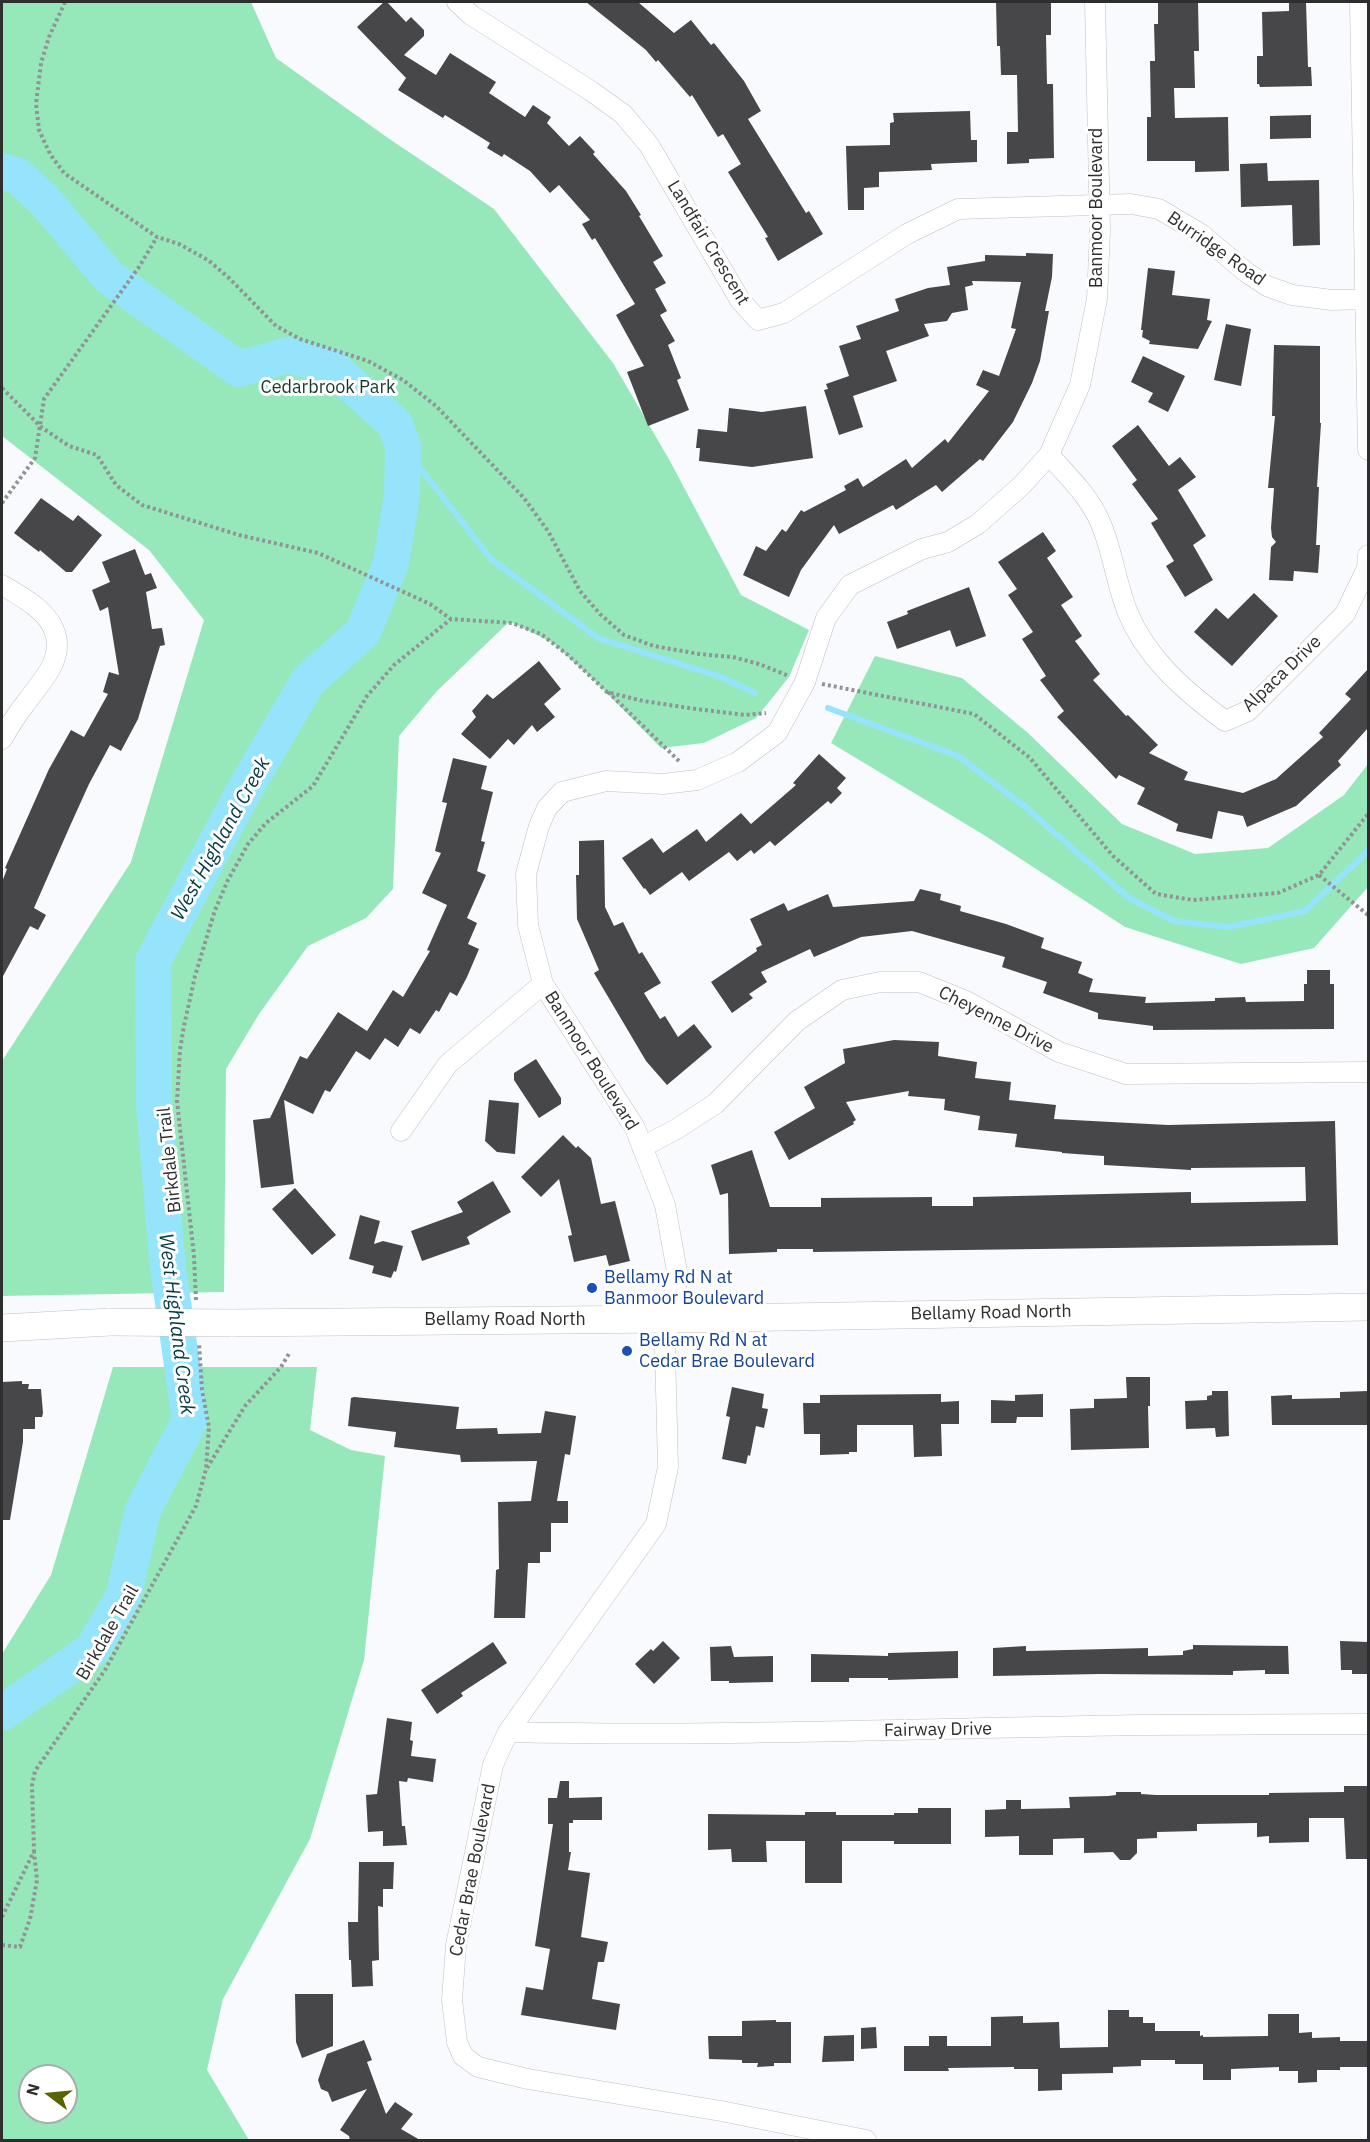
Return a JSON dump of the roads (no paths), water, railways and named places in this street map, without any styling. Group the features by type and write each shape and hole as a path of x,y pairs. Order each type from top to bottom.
{"street":[{"name":"Landfair Crescent","path":"457,2 471,15 591,91 623,114 649,146 740,300 758,320 784,313 907,234 957,209 1100,205"},
{"name":"Banmoor Boulevard","path":"668,1319 678,1277 665,1205 635,1128 543,984 528,925 526,874 539,826 547,808 562,792 606,781 663,784 697,780 738,762 777,733 805,682 826,618 850,585 922,549 948,542 978,524 1022,485 1048,455 1080,385 1097,299 1100,205 1095,2"},
{"path":"1360,2 1368,450"},
{"name":"Burridge Road","path":"1100,205 1131,204 1159,209 1201,234 1246,272 1267,286 1292,295 1332,300 1367,299"},
{"name":"Alpaca Drive","path":"1048,455 1074,481 1101,523 1128,613 1150,652 1188,694 1225,721 1248,711 1345,614 1367,568 1368,555"},
{"path":"2,585 26,600 45,617 54,629 57,643 49,672 24,704 2,739"},
{"name":"Cheyenne Drive","path":"642,1147 675,1130 715,1104 806,1014 842,990 880,982 918,982 966,1001 1059,1052 1126,1074 1368,1072"},
{"path":"400,1131 448,1064 543,984"},
{"name":"Bellamy Road North","path":"2,1328 110,1322 668,1319 1368,1307"},
{"name":"Cedar Brae Boulevard","path":"668,1319 665,1349 668,1467 656,1524 508,1732 493,1765 456,1945 452,2000 457,2042 463,2056 478,2067 528,2079 721,2111 866,2140"},
{"name":"Fairway Drive","path":"508,1732 603,1734 1011,1729 1141,1725 1368,1724"}],"waterway":[{"name":"West Highland Creek","path":"2,171 18,176 45,201 109,277 239,369 288,355 332,367 395,424 403,446 402,495 391,563 363,632 308,681 244,791 153,961 154,1105 168,1268 190,1420 143,1510 123,1597 92,1650 2,1713"},
{"path":"403,446 491,559 598,638 721,677 755,693"},
{"path":"828,708 958,756 1023,805 1129,898 1174,921 1228,927 1305,911 1368,851"}],"place":[{"name":"Bellamy Rd N at Banmoor Boulevard","path":"592,1288"},
{"name":"Bellamy Rd N at Cedar Brae Boulevard","path":"627,1351"}],"park label":[{"name":"Cedarbrook Park","path":"328,388"}]}
